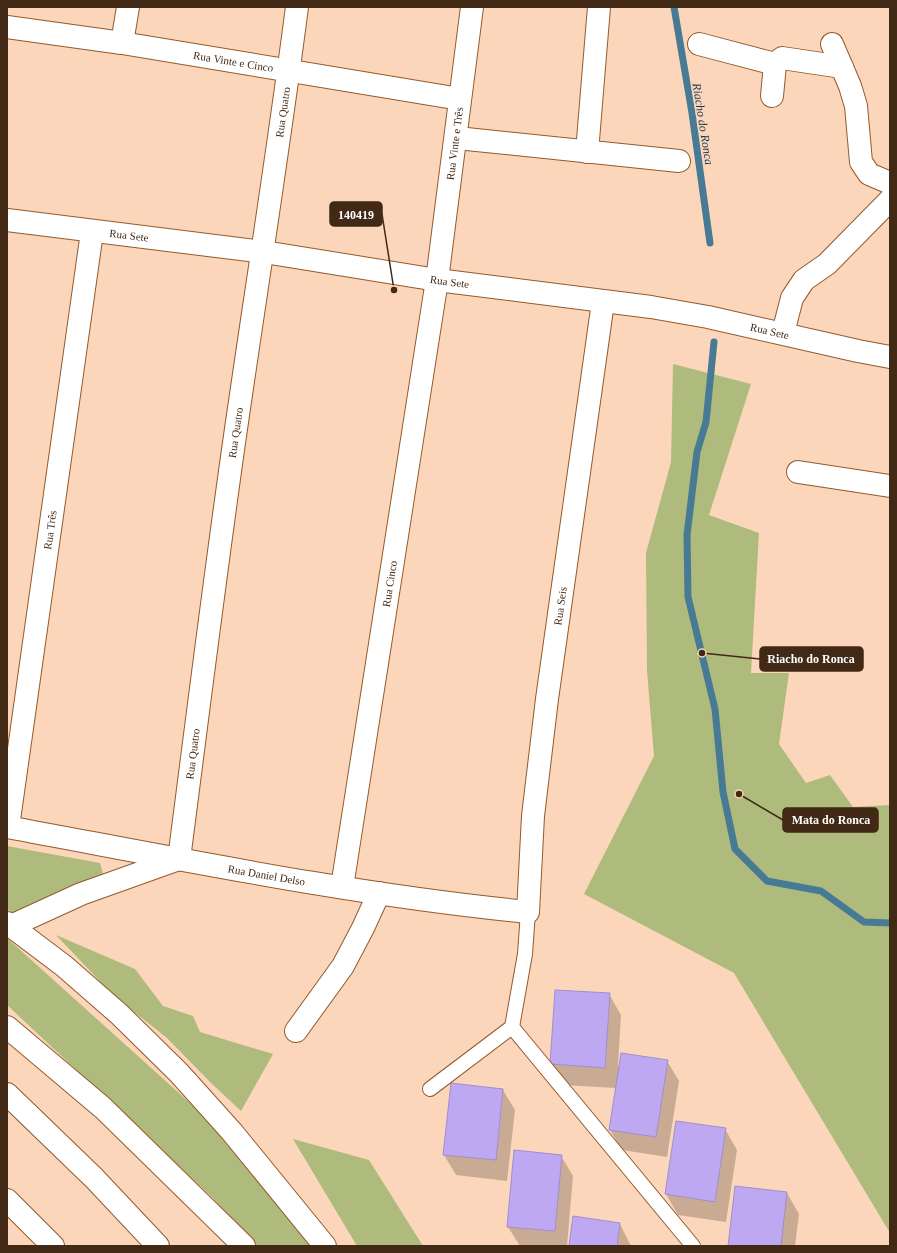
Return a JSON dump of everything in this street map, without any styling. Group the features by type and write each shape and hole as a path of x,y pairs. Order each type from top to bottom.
{"main road":[{"path":"122,43 128,7"},
{"name":"Rua Quatro","path":"179,859 237,422 264,252 278,133 296,7"},
{"name":"Rua Vinte e Três","path":"437,280 457,138 460,99 472,7"},
{"path":"587,152 599,7"},
{"name":"Rua Vinte e Cinco","path":"7,27 122,43 460,99"},
{"path":"699,44 775,64"},
{"path":"832,44 850,86 856,106 861,162 869,174 890,183"},
{"path":"772,96 775,64 782,58 842,67"},
{"path":"457,138 679,161"},
{"path":"783,333 792,298 804,280 827,264 890,200"},
{"name":"Rua Sete","path":"7,220 92,232 264,252 437,280 708,317 783,333 858,352 890,356"},
{"name":"Rua Três","path":"7,827 92,232"},
{"name":"Rua Cinco","path":"342,886 437,280"},
{"name":"Rua Seis","path":"528,912 533,816 547,699 603,302"},
{"path":"798,472 890,486"},
{"name":"Rua Daniel Delso","path":"7,827 285,879 528,912"},
{"path":"179,859 81,894 9,925 70,971 119,1014 179,1073 232,1132 325,1246"},
{"path":"296,1031 343,966 364,928 379,892"},
{"path":"7,1027 103,1108 244,1246"},
{"path":"7,1094 94,1178 158,1246"},
{"path":"7,1200 53,1246"}],"lane":[{"path":"430,1090 512,1027 525,954 528,912"},
{"path":"512,1027 693,1246"}],"green space":[{"path":"673,364 751,384 709,515 759,533 751,673 789,673 779,744 806,783 830,775 853,807 890,805 890,1233 734,973 584,894 654,756 647,671 646,553 671,462"},
{"path":"7,846 100,863 103,874 94,881 15,915 7,909"},
{"path":"56,935 135,969 163,1006 193,1016 200,1032 273,1054 241,1111 167,1038 113,995"},
{"path":"7,938 210,1121 316,1246 256,1246 212,1197 7,1005"},
{"path":"293,1139 369,1160 423,1246 357,1246"}],"building":[{"path":"555,990 610,993 605,1068 550,1064"},
{"path":"621,1053 668,1060 656,1137 609,1130"},
{"path":"451,1083 503,1089 496,1160 443,1155"},
{"path":"676,1121 726,1128 715,1202 665,1194"},
{"path":"514,1150 562,1155 555,1231 507,1227"},
{"path":"735,1186 787,1192 781,1246 728,1246"},
{"path":"573,1216 620,1223 617,1246 569,1246"}],"waterway":[{"name":"Riacho do Ronca","path":"674,7 692,113 710,243"},
{"name":"Riacho do Ronca","path":"714,342 706,422 697,452 687,535 688,597 715,709 723,792 735,849 767,881 821,891 864,922 890,923"}],"place":[{"name":"140419","path":"394,290"},
{"name":"Riacho do Ronca","path":"702,653"},
{"name":"Mata do Ronca","path":"739,794"}]}
